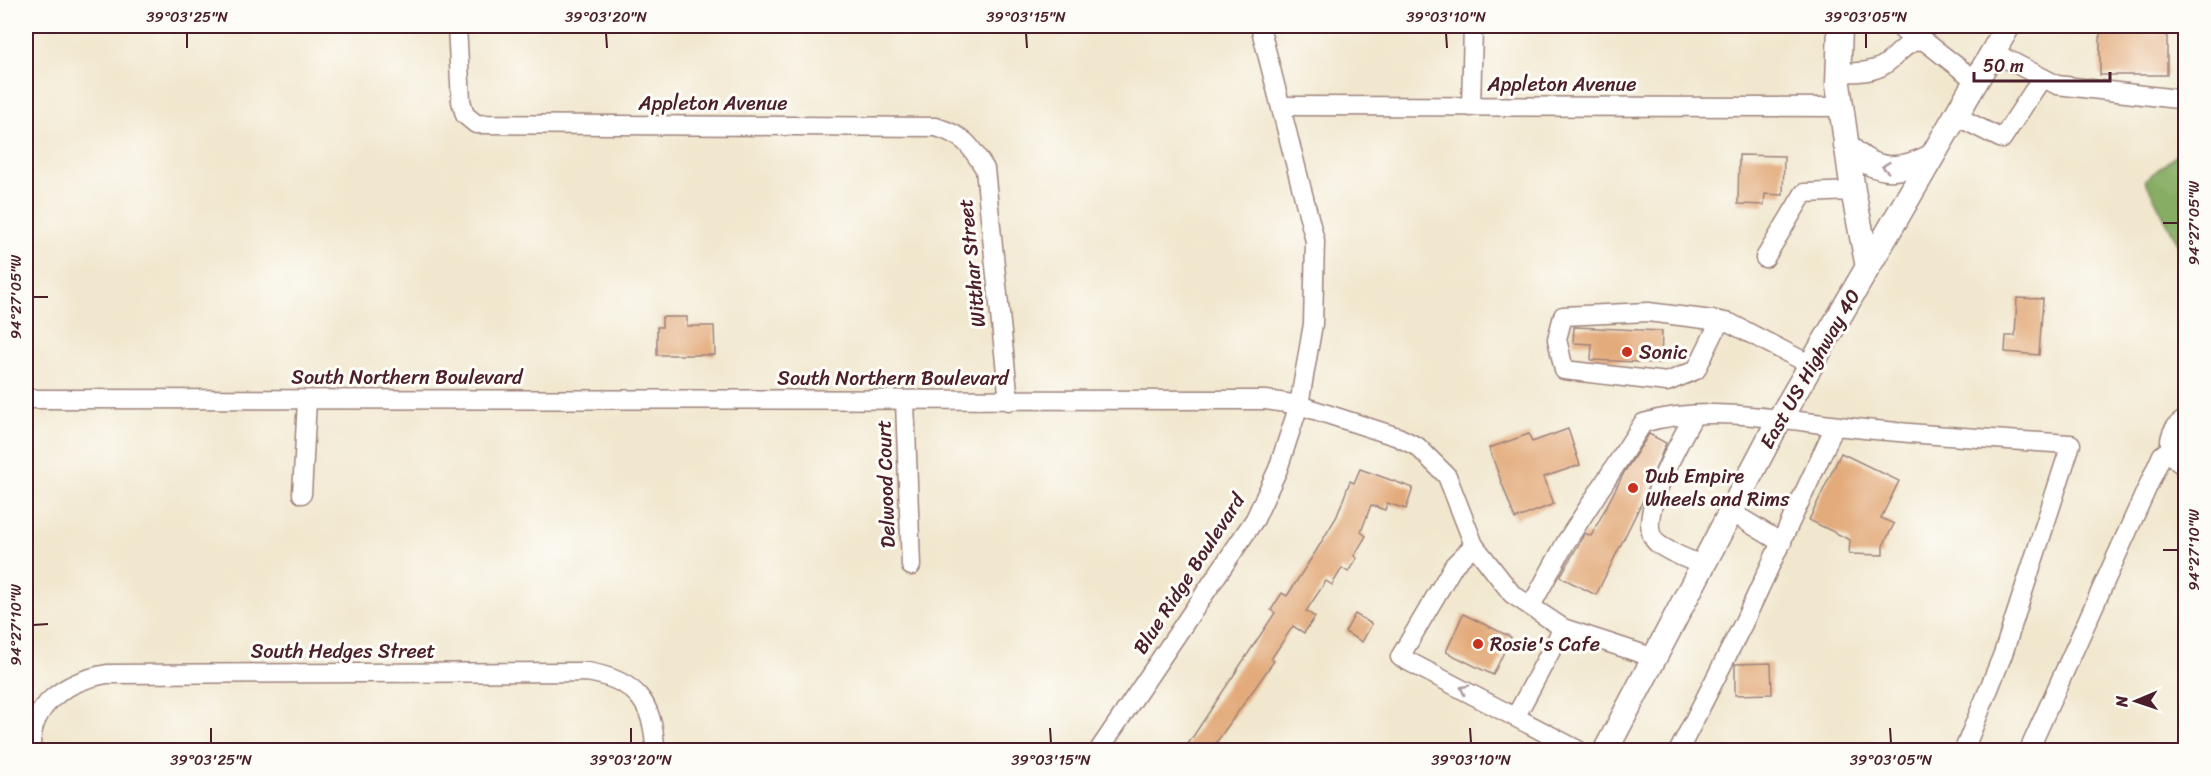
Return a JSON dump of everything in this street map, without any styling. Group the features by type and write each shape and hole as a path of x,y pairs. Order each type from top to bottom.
{"main road":[{"path":"1840,26 1838,73 1846,145 1852,190 1868,267"},
{"name":"East US Highway 40","path":"1606,750 1779,420 2008,26"},
{"path":"1846,145 1859,158 1874,166 1896,168 1913,166 1931,157"}],"street":[{"name":"Appleton Avenue","path":"457,26 460,101 465,115 476,124 936,127 954,133"},
{"name":"Blue Ridge Boulevard","path":"1100,750 1255,519 1278,469 1299,405 1313,324 1315,241 1260,26"},
{"path":"1471,107 1473,26"},
{"path":"1898,26 1915,41"},
{"path":"1838,73 1873,70 1884,65 1915,41 1923,40 1976,81"},
{"path":"1992,52 2057,85 2186,100"},
{"path":"1956,116 2002,139 2042,78"},
{"name":"Appleton Avenue","path":"1282,106 1842,107"},
{"name":"Witthar Street","path":"954,133 968,142 985,170 1009,401"},
{"path":"1765,258 1804,193 1852,190"},
{"path":"1720,321 1696,370 1667,382 1564,370 1557,339 1563,316 1648,312 1730,322 1811,365"},
{"name":"South Northern Boulevard","path":"26,399 1266,400 1299,405 1398,437 1418,447 1447,476 1474,544 1512,594 1563,628 1654,658"},
{"path":"302,494 307,400"},
{"name":"Delwood Court","path":"905,401 911,566"},
{"path":"1694,415 1654,498 1650,518 1652,535 1657,543 1703,566"},
{"path":"1531,606 1566,542 1643,423 1664,417 1694,415 2072,444 2003,654 1964,750"},
{"path":"2186,418 2173,429 2169,439 2174,458 2186,467"},
{"path":"1679,750 1782,543 1835,426"},
{"path":"2029,750 2162,455 2170,449"},
{"path":"1731,512 1782,543"},
{"path":"1474,544 1454,565 1400,657 1578,750"},
{"path":"1516,716 1563,628"},
{"name":"South Hedges Street","path":"31,750 30,740 36,722 49,701 68,685 83,678 107,674 587,672 612,676 639,695 655,724 655,750"}],"green space":[{"path":"2185,148 2185,247 2180,248 2145,180"}],"building":[{"path":"2111,26 2167,26 2167,75 2100,75 2100,32 2111,32"},
{"path":"1739,155 1784,156 1783,195 1765,194 1764,205 1738,204"},
{"path":"2017,298 2043,299 2039,355 2005,352 2006,336 2015,336"},
{"path":"662,317 687,317 687,326 714,326 715,355 657,355 657,327 662,327"},
{"name":"Sonic","path":"1574,327 1662,331 1661,363 1591,360 1592,344 1573,343"},
{"path":"1568,429 1580,465 1544,477 1554,504 1515,519 1489,448 1529,434 1532,442"},
{"name":"Dub Empire Wheels and Rims","path":"1649,434 1666,443 1642,502 1596,595 1560,577 1585,533 1591,536 1625,471"},
{"path":"1841,453 1899,481 1881,518 1894,524 1883,546 1883,555 1849,554 1850,540 1809,520"},
{"path":"1360,469 1413,488 1406,509 1387,503 1385,510 1371,505 1361,532 1366,536 1354,556 1357,558 1348,572 1342,568 1332,585 1326,581 1306,611 1315,617 1304,633 1293,626 1271,659 1274,661 1211,750 1184,750 1275,613 1271,610 1282,593 1287,596 1316,551 1337,516 1350,481 1354,483"},
{"path":"1355,614 1372,624 1362,642 1345,632"},
{"name":"Rosie's Cafe","path":"1463,614 1511,637 1493,675 1446,652"},
{"path":"1771,663 1772,694 1735,695 1735,664"}],"place":[{"name":"Sonic","path":"1627,352"},
{"name":"Dub Empire Wheels and Rims","path":"1633,488"},
{"name":"Rosie's Cafe","path":"1478,644"}]}
